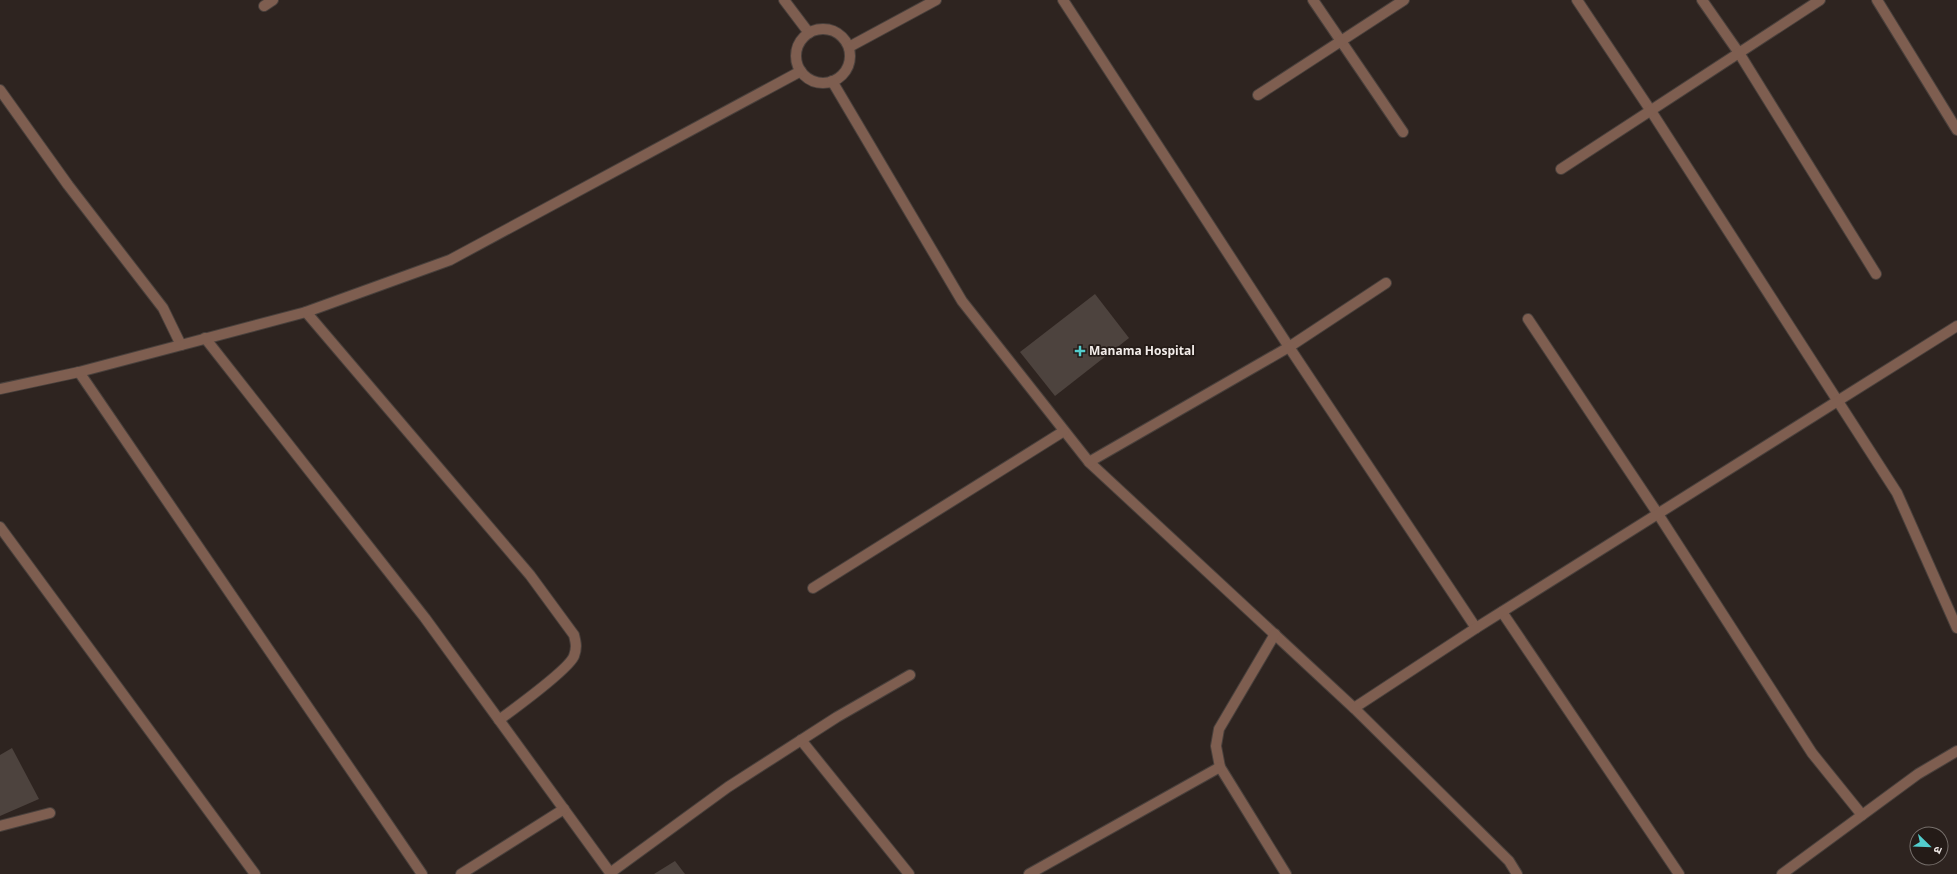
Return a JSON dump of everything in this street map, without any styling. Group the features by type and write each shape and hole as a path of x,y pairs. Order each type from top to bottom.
{"street":[{"path":"784,0 809,33"},
{"path":"848,47 936,0"},
{"path":"1063,0 1289,347 1476,628"},
{"path":"1313,0 1403,132"},
{"path":"1258,96 1404,0"},
{"path":"1577,0 1651,111 1897,493 1957,628"},
{"path":"1702,0 1739,54 1876,274"},
{"path":"1561,168 1739,54 1820,0"},
{"path":"1877,0 1957,130"},
{"path":"821,28 838,33 844,38 848,47 848,65 844,73 832,81 818,83 810,80 801,71 796,59 796,50 800,42 809,33 821,28"},
{"path":"0,388 80,372 306,312 450,260 801,71"},
{"path":"832,81 962,301 1088,462 1354,708 1509,862 1517,874"},
{"path":"0,90 68,185 163,308 181,345"},
{"path":"1088,462 1289,347 1386,283"},
{"path":"306,312 530,575 574,635 577,647 574,658 557,675 499,720"},
{"path":"1528,319 1658,514 1812,753 1862,815"},
{"path":"1354,708 1476,628 1957,326"},
{"path":"205,338 425,618 611,874 728,787 837,717 910,675"},
{"path":"80,372 422,874"},
{"path":"813,588 1064,431"},
{"path":"0,527 255,874"},
{"path":"1502,612 1679,874"},
{"path":"1275,634 1219,729 1216,746 1220,767 1286,874"},
{"path":"801,740 909,874"},
{"path":"1782,874 1918,774 1957,750"},
{"path":"1029,874 1220,767"},
{"path":"461,874 564,809"},
{"path":"0,826 50,813"}],"building":[{"path":"1095,294 1129,338 1055,396 1020,352"},
{"path":"12,748 39,799 0,816 0,755"},
{"path":"675,861 685,874 654,874"}],"place":[{"name":"Manama Hospital","path":"1080,351"}]}
